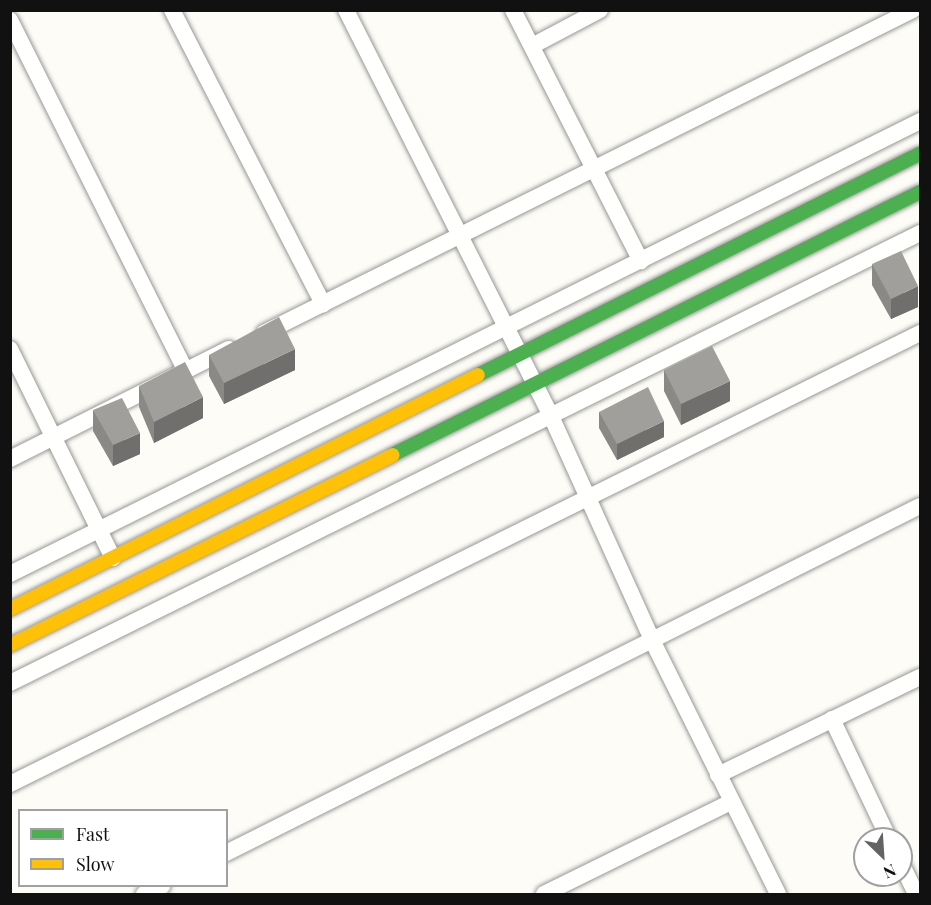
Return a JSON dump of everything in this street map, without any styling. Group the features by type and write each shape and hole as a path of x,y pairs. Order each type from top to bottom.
{"street":[{"path":"172,10 323,304"},
{"path":"346,10 551,416 652,640 778,894"},
{"path":"513,10 641,261"},
{"path":"532,46 600,10"},
{"path":"10,459 186,370 462,238 913,10"},
{"path":"10,20 186,370"},
{"path":"10,574 505,324 641,261 921,121"},
{"path":"10,609 921,154"},
{"path":"10,645 534,382 921,192"},
{"path":"10,683 921,233"},
{"path":"10,784 590,500 921,333"},
{"path":"10,349 113,558"},
{"path":"228,852 921,506"},
{"path":"718,775 921,677"},
{"path":"832,719 884,827"},
{"path":"544,894 731,802"},
{"path":"144,894 158,887"}],"building":[{"path":"901,251 918,286 891,299 872,264"},
{"path":"279,317 295,349 224,383 209,355"},
{"path":"712,346 730,381 681,404 664,370"},
{"path":"185,362 203,397 154,422 139,386"},
{"path":"648,387 664,421 617,444 599,412"},
{"path":"122,398 140,433 113,445 93,410"}],"traffic: fast":[{"path":"478,375 920,154"},
{"path":"392,455 920,192"}],"traffic: slow":[{"path":"10,609 478,375"},
{"path":"10,645 392,455"}]}
